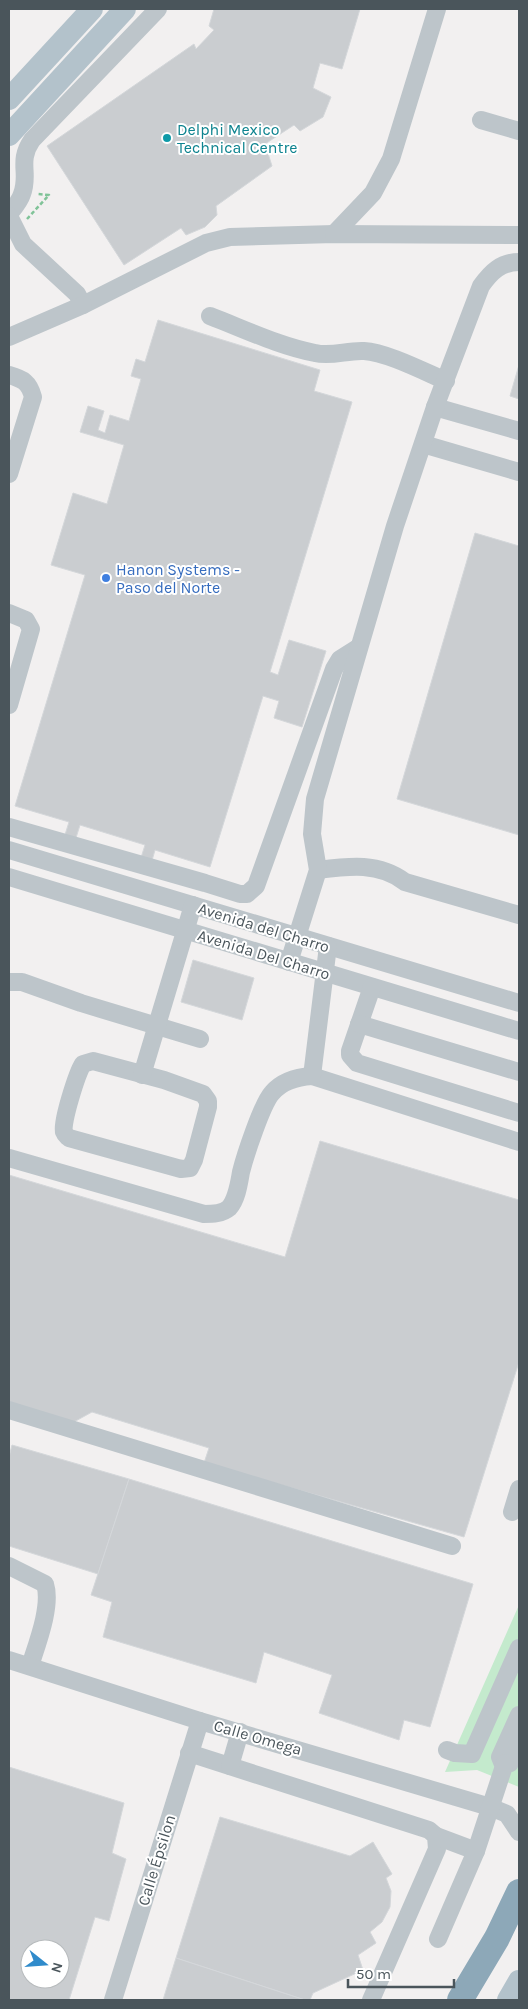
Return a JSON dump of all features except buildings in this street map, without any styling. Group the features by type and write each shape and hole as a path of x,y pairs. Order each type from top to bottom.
{"highway":[{"path":"460,2000 492,1946 519,1892"}],"main road":[{"path":"9,99 92,9"},
{"path":"89,46 96,26 110,9"},
{"path":"9,135 89,46 126,9"},
{"path":"508,2000 519,1981"}],"street":[{"path":"83,305 77,294 13,229 24,182 23,159 26,149 32,140 158,9"},
{"path":"334,234 373,193 391,159 436,9"},
{"path":"481,120 519,131"},
{"path":"11,334 83,305 217,239 334,234 519,236"},
{"path":"289,962 318,870 312,834 315,799 395,526 435,407 481,286 500,265 519,262"},
{"path":"210,316 289,347 316,354 333,355 365,351 382,355 446,381"},
{"path":"9,375 22,379 30,386 32,397 9,474"},
{"path":"435,407 519,431"},
{"path":"423,444 519,472"},
{"path":"9,612 26,620 31,629 9,705"},
{"path":"9,827 240,894 248,894 256,886 334,669 340,659 359,647"},
{"name":"Avenida del Charro","path":"9,850 519,1004"},
{"path":"318,870 344,866 370,866 397,876 405,882 519,915"},
{"name":"Avenida Del Charro","path":"9,877 519,1031"},
{"path":"142,1075 193,905"},
{"path":"312,1076 328,946"},
{"path":"9,982 22,982 81,1003 200,1039"},
{"path":"372,987 350,1051 350,1055 357,1063 519,1113"},
{"path":"359,1024 519,1072"},
{"path":"93,1061 142,1075 164,1080 203,1094 208,1101 194,1160 187,1170 69,1138 63,1132 76,1078 84,1062 93,1061"},
{"path":"9,1158 204,1214 222,1212 232,1203 266,1103 272,1093 296,1077 312,1076 519,1142"},
{"path":"9,1410 452,1546"},
{"path":"512,1512 519,1489"},
{"path":"9,1566 45,1584 48,1593 41,1632 30,1666"},
{"path":"472,1754 519,1648"},
{"name":"Calle Omega","path":"9,1660 200,1721 513,1813"},
{"path":"438,1939 476,1851 503,1760 519,1715"},
{"name":"Calle Épsilon","path":"113,2000 200,1721"},
{"path":"230,1766 240,1732"},
{"path":"447,1750 503,1760 510,1763 519,1742"},
{"path":"190,1753 429,1830 436,1836 476,1851"},
{"path":"513,1813 519,1832"},
{"path":"371,2000 437,1849 436,1836"}],"path":[{"path":"13,229 49,195"}],"green space":[{"path":"519,1605 519,1787 477,1770 445,1772"}],"place":[{"name":"Delphi Mexico Technical Centre","path":"167,138"},
{"name":"Hanon Systems - Paso del Norte","path":"106,578"}]}
